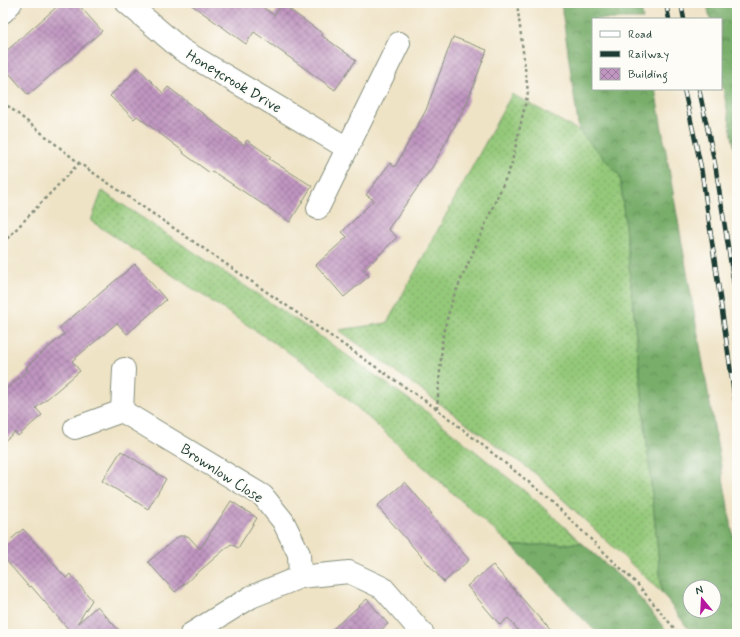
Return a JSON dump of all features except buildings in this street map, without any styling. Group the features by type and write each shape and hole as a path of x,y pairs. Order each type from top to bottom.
{"street":[{"path":"3,12 11,3"},
{"name":"Honeycrook Drive","path":"127,3 182,50 347,148"},
{"path":"318,208 399,43"},
{"path":"75,428 122,411 124,369"},
{"name":"Brownlow Close","path":"122,411 263,496 283,521 298,554 300,577"},
{"path":"191,634 251,597 300,577 349,572 383,588 423,634"}],"path":[{"path":"437,409 443,333 453,298 511,166 528,92 517,3"},
{"path":"3,102 79,163 437,409 545,496 638,585 679,634"},
{"path":"3,243 79,163"}],"green space":[{"path":"561,3 640,3 643,18 592,18 592,90 655,90 737,558 737,630 733,634 692,634 662,593 620,176 579,131"},
{"path":"707,3 737,3 737,162 722,82 722,18 710,18"},
{"path":"512,94 579,131 620,176 662,593 536,474 339,330 387,323"},
{"path":"102,191 314,332 428,413 533,498 582,543 512,546 315,370 91,221"},
{"path":"582,543 631,587 669,634 598,634 512,546"}],"railway":[{"path":"666,3 669,18"},
{"path":"681,3 684,18"},
{"path":"684,90 701,167 737,414"},
{"path":"699,90 715,164 737,303"}]}
